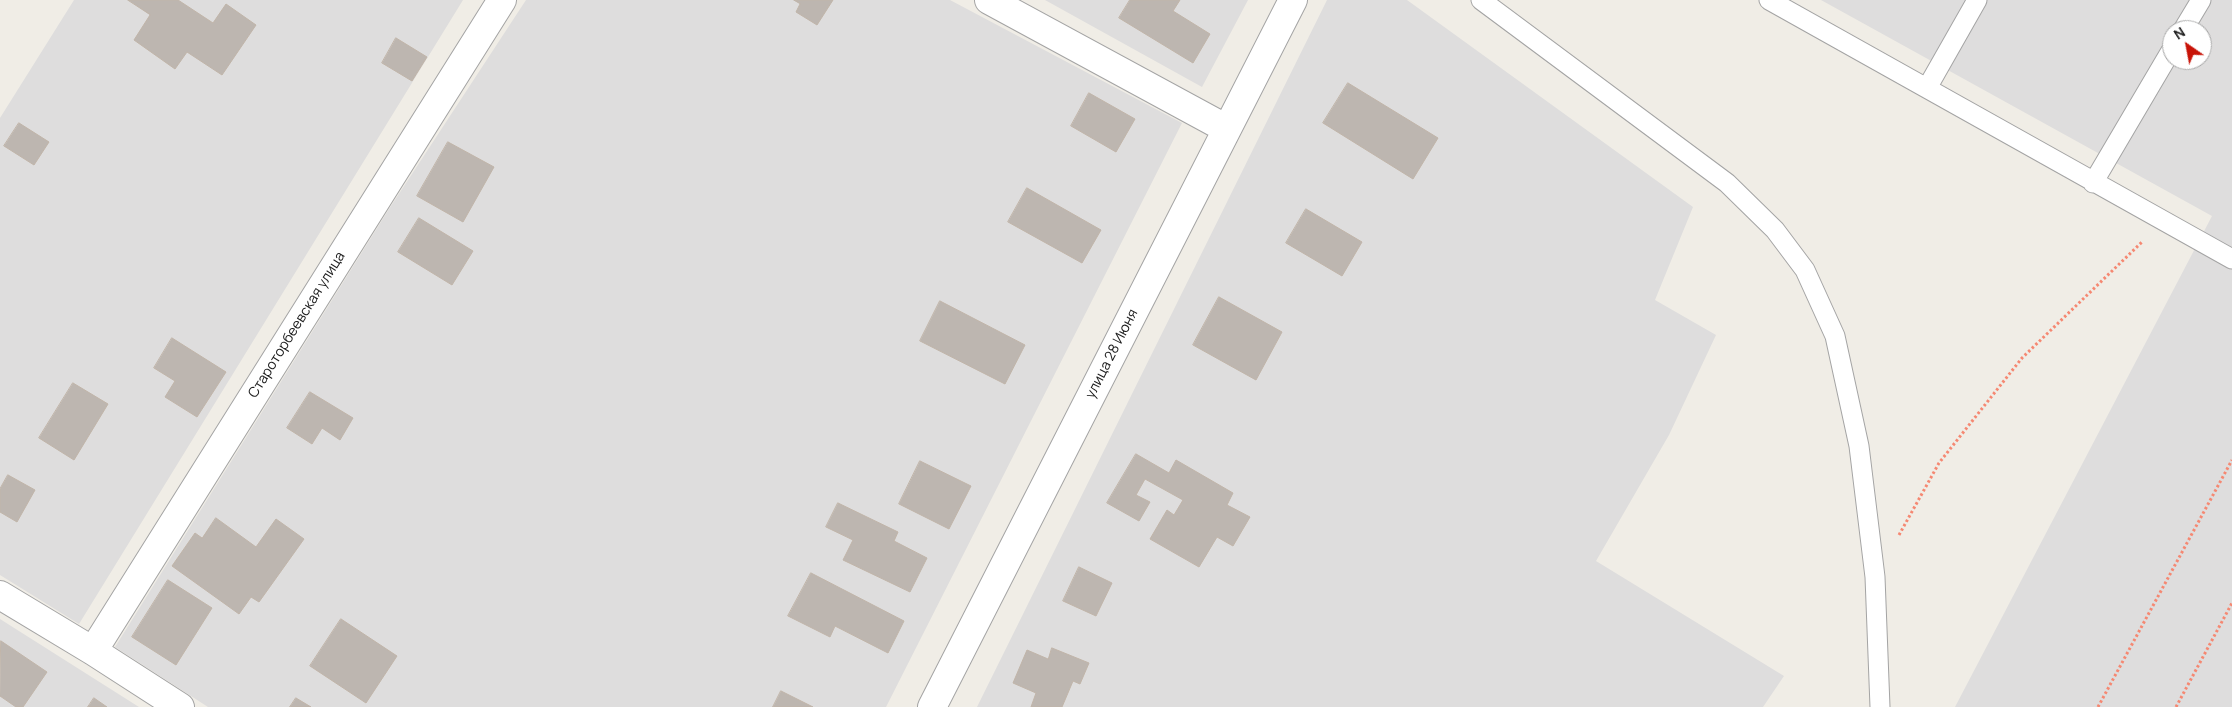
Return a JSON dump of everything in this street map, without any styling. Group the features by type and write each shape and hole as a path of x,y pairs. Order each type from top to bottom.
{"street":[{"name":"Староторбеевская улица","path":"93,651 502,0"},
{"path":"989,0 1227,129"},
{"name":"улица 28 Июня","path":"932,707 1293,0"},
{"path":"0,595 93,651 180,707"}],"lane":[{"path":"1481,0 1727,183 1775,230 1805,270 1836,336 1859,446 1875,577 1880,707"},
{"path":"1769,0 2232,259"},
{"path":"1927,88 1976,0"},
{"path":"2189,20 2201,0"},
{"path":"2094,183 2162,66"}],"path":[{"path":"1875,577 1939,463 2022,358 2163,222"},
{"path":"2098,707 2232,460"},
{"path":"2176,707 2232,603"}],"shaded area":[{"path":"74,0 463,0 79,624 0,575 0,118"},
{"path":"526,0 950,0 1182,123 886,707 208,707 115,647 389,209"},
{"path":"1045,0 1248,0 1202,87"},
{"path":"1327,0 1407,0 1693,207 1655,300 1716,335 1669,435 1596,561 1784,676 1763,707 977,707"},
{"path":"1821,0 2232,0 2232,707 1955,707 2212,216"},
{"path":"0,619 139,707 0,707"}],"building":[{"path":"128,0 178,0 213,23 226,4 256,25 222,75 187,52 175,69 134,40 150,15"},
{"path":"794,0 833,0 817,25 796,12 800,4"},
{"path":"1130,0 1180,0 1173,11 1210,34 1193,63 1119,18"},
{"path":"396,38 427,57 412,81 382,63"},
{"path":"1348,83 1438,138 1413,179 1323,123"},
{"path":"1089,93 1135,119 1116,152 1071,126"},
{"path":"19,123 49,142 34,165 4,146"},
{"path":"448,142 494,167 463,222 417,196"},
{"path":"1027,188 1101,230 1082,263 1008,222"},
{"path":"1306,209 1362,242 1342,276 1286,243"},
{"path":"419,218 473,251 452,285 398,252"},
{"path":"1219,297 1282,332 1256,380 1193,345"},
{"path":"940,301 1025,345 1005,384 920,341"},
{"path":"172,338 226,372 197,417 165,397 175,381 154,368"},
{"path":"73,383 108,404 74,460 39,438"},
{"path":"310,392 353,418 340,440 322,428 312,444 287,428"},
{"path":"1136,454 1169,473 1176,460 1233,493 1227,505 1250,517 1233,546 1217,537 1199,567 1150,539 1167,510 1174,515 1183,500 1145,479 1136,495 1150,502 1139,521 1107,503"},
{"path":"920,461 971,486 949,529 899,504"},
{"path":"8,475 35,490 17,522 0,512 0,489"},
{"path":"838,503 898,532 894,541 927,558 910,592 843,560 853,540 826,527"},
{"path":"216,518 256,547 276,519 304,539 259,602 251,597 239,614 172,566 195,533 202,538"},
{"path":"1079,567 1112,583 1096,616 1063,601"},
{"path":"811,573 904,621 888,653 835,626 830,637 788,616"},
{"path":"168,580 212,608 176,665 132,637"},
{"path":"341,619 397,656 366,703 310,666"},
{"path":"1,641 47,672 23,707 16,707 0,696"},
{"path":"1052,648 1089,663 1080,684 1073,681 1062,707 1031,707 1036,693 1013,683 1027,650 1048,659"},
{"path":"781,691 813,707 773,707"},
{"path":"94,698 107,707 88,707"},
{"path":"296,698 311,707 290,707"}]}
